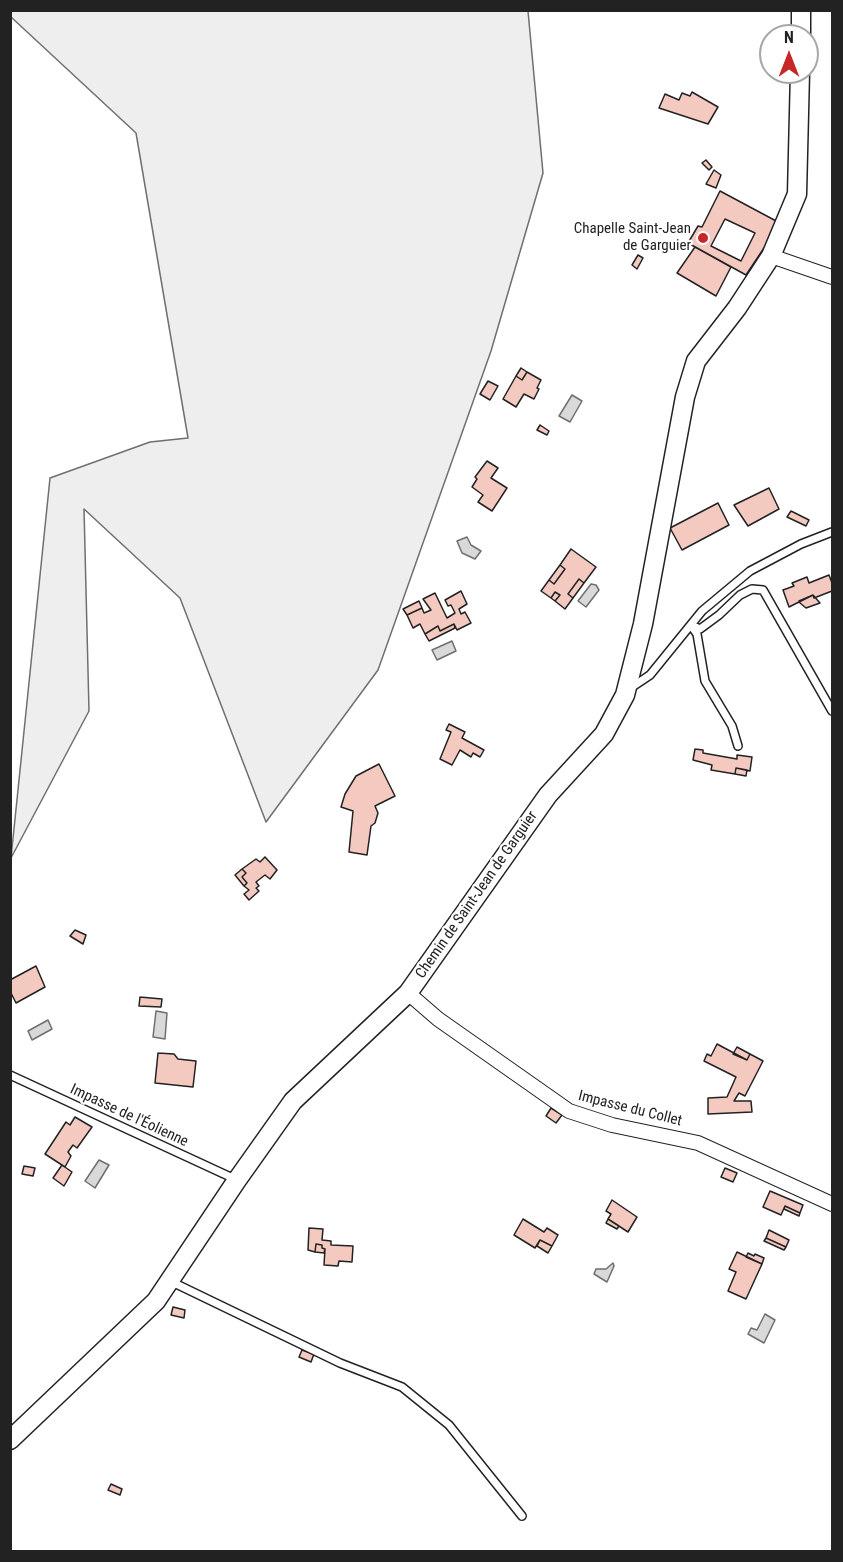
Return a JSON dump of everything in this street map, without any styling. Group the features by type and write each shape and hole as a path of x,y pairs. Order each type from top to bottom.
{"street":[{"name":"Chemin de Saint-Jean de Garguier","path":"10,1440 156,1300 293,1101 408,993 548,795 604,734 626,690 643,624 685,397 696,361 737,308 771,256 796,194 800,84"},
{"path":"771,256 832,277"},
{"name":"Impasse du Collet","path":"408,993 438,1019 569,1112 612,1125 698,1143 784,1180 832,1204"}],"lane":[{"path":"626,690 650,675 702,611 750,571 801,544 832,532"},
{"path":"691,625 700,630 740,594 752,589 763,590 832,711"},
{"path":"691,625 697,634 705,681 732,726 738,746"},
{"name":"Impasse de l'Éolienne","path":"10,1075 237,1180"},
{"path":"169,1281 339,1363 402,1387 449,1425 522,1516"}],"shaded area":[{"path":"11,10 528,11 543,173 491,351 378,670 266,822 180,598 84,509 89,711 11,858 50,478 150,442 188,438 136,133 11,17"},
{"path":"572,395 582,401 570,422 559,416"},
{"path":"467,537 471,545 481,551 475,559 462,553 457,541"},
{"path":"591,584 596,585 599,590 586,607 578,601"},
{"path":"452,641 456,651 437,660 432,650"},
{"path":"156,1011 167,1013 165,1039 153,1037"},
{"path":"48,1020 52,1029 32,1040 28,1031"},
{"path":"99,1160 109,1165 95,1188 85,1181"},
{"path":"613,1263 614,1266 607,1282 594,1274 596,1269 606,1269"},
{"path":"765,1314 775,1320 764,1343 748,1334 751,1328 757,1330"}],"building":[{"path":"692,92 718,107 708,124 659,108 665,94 679,100 682,93 690,96"},
{"path":"706,160 712,167 709,170 702,163"},
{"path":"714,170 721,175 716,188 706,184"},
{"name":"Chapelle Saint-Jean de Garguier","path":"720,191 778,222 746,275 688,243 698,226 702,227","holes":["725,219 755,233 741,261 711,246"]},
{"path":"695,247 731,267 716,296 677,273"},
{"path":"638,255 643,258 637,269 632,265"},
{"path":"521,368 527,372 522,380 516,376"},
{"path":"527,372 541,380 537,388 539,389 534,399 524,394 516,407 503,399 516,376 522,380"},
{"path":"488,381 498,386 490,400 480,394"},
{"path":"540,425 549,431 547,435 537,430"},
{"path":"487,461 498,468 491,478 507,488 492,511 478,502 483,495 472,487 477,479 475,477"},
{"path":"769,488 779,509 748,526 734,505"},
{"path":"718,503 729,525 682,550 670,528"},
{"path":"791,511 809,520 806,526 787,517"},
{"path":"571,549 596,567 584,583 579,579 568,594 573,598 565,609 555,601 560,595 555,592 551,598 541,591 549,580 554,584 565,569 560,565"},
{"path":"560,565 565,569 554,584 549,580"},
{"path":"829,575 832,591 814,598 813,595 789,607 783,590 794,586 792,583 807,577 809,583"},
{"path":"579,579 584,583 573,598 568,594"},
{"path":"461,591 467,604 459,609 461,614 465,612 471,623 457,630 454,624 440,631 438,626 425,634 420,624 413,628 407,615 422,608 424,613 431,610 423,599 435,593 447,618 455,613 445,600"},
{"path":"555,592 560,595 555,601 551,598"},
{"path":"813,595 820,603 806,608 800,603 799,601"},
{"path":"419,601 422,608 407,615 403,609"},
{"path":"454,624 455,628 429,641 425,634 438,626 440,631"},
{"path":"449,724 465,732 462,738 484,750 480,757 473,753 471,757 460,750 452,765 440,759 451,732 446,730"},
{"path":"695,749 703,750 703,753 737,759 737,755 752,757 750,771 736,768 735,774 711,770 712,765 693,760"},
{"path":"379,764 395,796 375,806 378,813 375,823 371,826 367,855 349,852 353,811 341,807 345,794 356,776"},
{"path":"736,768 747,770 746,776 735,774"},
{"path":"265,857 277,870 270,879 265,875 256,882 259,886 256,888 259,891 249,900 244,894 249,890 244,886 247,883 242,877 246,873 242,869 256,859 260,862"},
{"path":"242,869 246,873 242,877 247,883 244,886 235,875"},
{"path":"75,930 86,935 83,944 70,936"},
{"path":"36,966 45,987 16,1003 10,991 10,980"},
{"path":"140,997 162,999 161,1007 139,1006"},
{"path":"717,1044 747,1060 750,1054 763,1061 745,1096 739,1093 734,1101 751,1101 752,1112 708,1114 708,1098 727,1097 736,1077 704,1061 707,1054 711,1056"},
{"path":"737,1047 750,1054 747,1060 733,1054"},
{"path":"158,1053 174,1054 178,1059 196,1061 193,1087 155,1083"},
{"path":"551,1108 562,1115 556,1123 546,1116"},
{"path":"75,1117 92,1127 77,1148 73,1145 68,1152 71,1156 65,1167 45,1154 66,1122 70,1125"},
{"path":"62,1165 72,1172 64,1186 53,1178"},
{"path":"24,1166 35,1168 33,1176 22,1174"},
{"path":"725,1168 737,1173 733,1182 721,1177"},
{"path":"770,1191 803,1205 800,1213 785,1206 781,1215 763,1207"},
{"path":"612,1200 637,1217 628,1232 608,1219 611,1214 606,1211"},
{"path":"785,1206 800,1213 799,1216 784,1209"},
{"path":"523,1219 544,1232 547,1228 558,1235 552,1246 540,1240 535,1248 514,1235"},
{"path":"608,1219 619,1226 617,1229 606,1223"},
{"path":"309,1228 323,1229 322,1240 331,1241 331,1245 353,1246 352,1262 339,1261 338,1266 324,1265 325,1249 322,1245 316,1244 315,1252 308,1250"},
{"path":"769,1230 789,1240 786,1247 766,1238"},
{"path":"766,1238 786,1247 784,1250 764,1241"},
{"path":"540,1240 552,1246 548,1253 537,1246"},
{"path":"316,1244 322,1245 325,1249 324,1253 315,1252"},
{"path":"737,1252 762,1264 746,1299 728,1291 736,1272 729,1269"},
{"path":"748,1253 764,1258 762,1264 746,1257"},
{"path":"173,1307 185,1310 184,1318 171,1315"},
{"path":"302,1350 314,1354 311,1362 299,1357"},
{"path":"111,1484 122,1489 120,1495 108,1490"}],"place":[{"name":"Chapelle Saint-Jean de Garguier","path":"703,238"}]}
